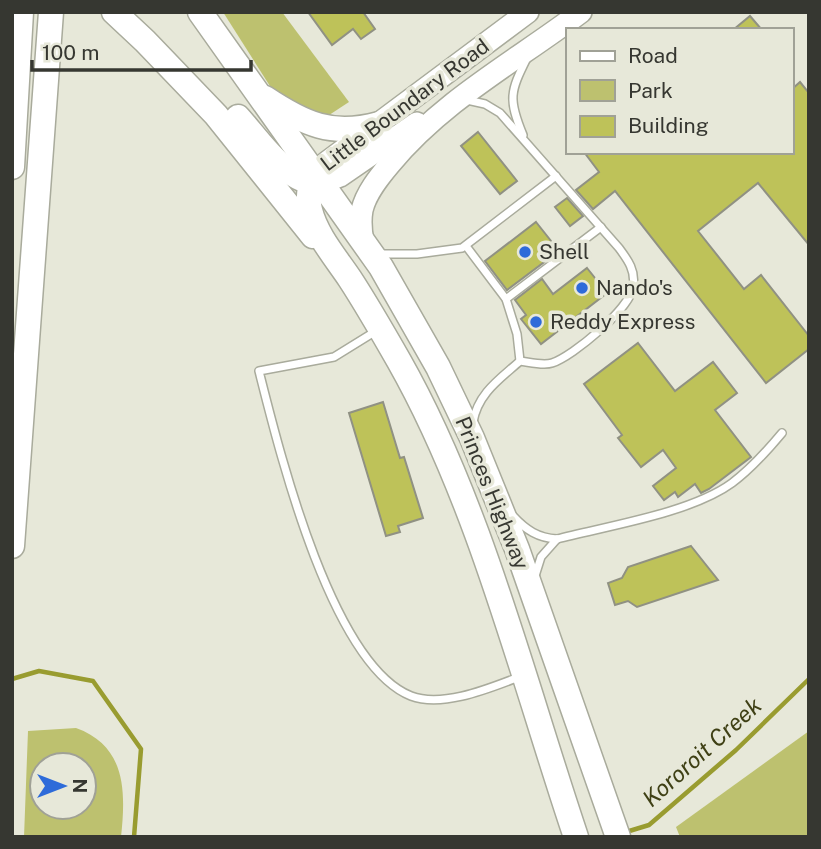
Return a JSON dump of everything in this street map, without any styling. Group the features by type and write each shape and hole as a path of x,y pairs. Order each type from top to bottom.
{"highway":[{"path":"12,167 21,12"},
{"path":"12,546 51,12"},
{"path":"114,12 216,115 350,278"},
{"name":"Princes Highway","path":"200,12 316,180 367,247 427,348 472,438 497,498 618,837"},
{"path":"145,41 186,65 227,105 286,170 316,180 309,201 313,220 350,278"},
{"path":"253,90 291,115 317,127 351,129 379,124"},
{"name":"Princes Highway","path":"350,278 409,379 457,486 484,556 576,837"},
{"path":"409,379 411,355 427,348"}],"main road":[{"name":"Little Boundary Road","path":"316,180 322,166 528,12"},
{"name":"Little Boundary Road","path":"367,247 362,212 374,185 397,156 452,104 533,44 579,14"},
{"path":"316,180 340,176 414,124 452,104"}],"lane":[{"path":"526,141 516,117 512,92 514,82 533,44"},
{"path":"452,104 493,108 526,141 601,227 625,256 634,274 633,290 626,302 614,316 570,353 550,365 520,361 492,385 481,398 474,417 472,438"},
{"path":"367,247 417,254 466,246 556,176"},
{"path":"506,299 601,227"},
{"path":"466,246 506,299 517,334 520,361"},
{"path":"380,329 334,357 259,371 282,460 325,580 340,616 360,648 385,677 412,696 449,699 523,676"},
{"path":"497,498 529,531 543,538 557,539 701,501 731,484 760,459 782,433"},
{"path":"535,599 536,566 557,539"}],"green space":[{"path":"223,12 282,12 349,102 320,121 275,94"},
{"path":"76,728 105,746 114,758 122,787 121,837 24,837 28,731"},
{"path":"809,731 809,837 680,837 676,827"}],"building":[{"path":"308,12 363,12 375,29 361,39 353,29 332,45"},
{"path":"750,16 760,28 735,28"},
{"path":"800,82 809,93 809,245 758,183 698,231 744,289 761,275 809,336 809,349 766,383 615,191 593,209 576,190 599,172 586,154 793,154 793,88"},
{"path":"478,132 517,181 500,194 461,146"},
{"path":"567,198 583,216 570,226 555,207"},
{"path":"536,222 559,251 507,290 485,261"},
{"path":"587,268 607,293 541,344 521,319 526,315 515,300 542,279 553,294"},
{"path":"638,343 675,391 713,362 737,393 715,410 751,457 701,493 695,484 678,497 675,492 664,500 653,486 676,468 663,450 641,467 618,438 622,435 584,384"},
{"path":"383,402 400,458 404,457 423,518 398,526 400,532 386,536 349,413"},
{"path":"691,546 718,580 637,607 628,601 615,605 608,583 622,578 628,567"}],"waterway":[{"name":"Kororoit Creek","path":"12,679 39,671 93,681 141,749 134,837"},
{"name":"Kororoit Creek","path":"626,832 649,825 736,750 809,679"}],"place":[{"name":"Shell","path":"525,252"},
{"name":"Nando's","path":"582,288"},
{"name":"Reddy Express","path":"536,322"}]}
